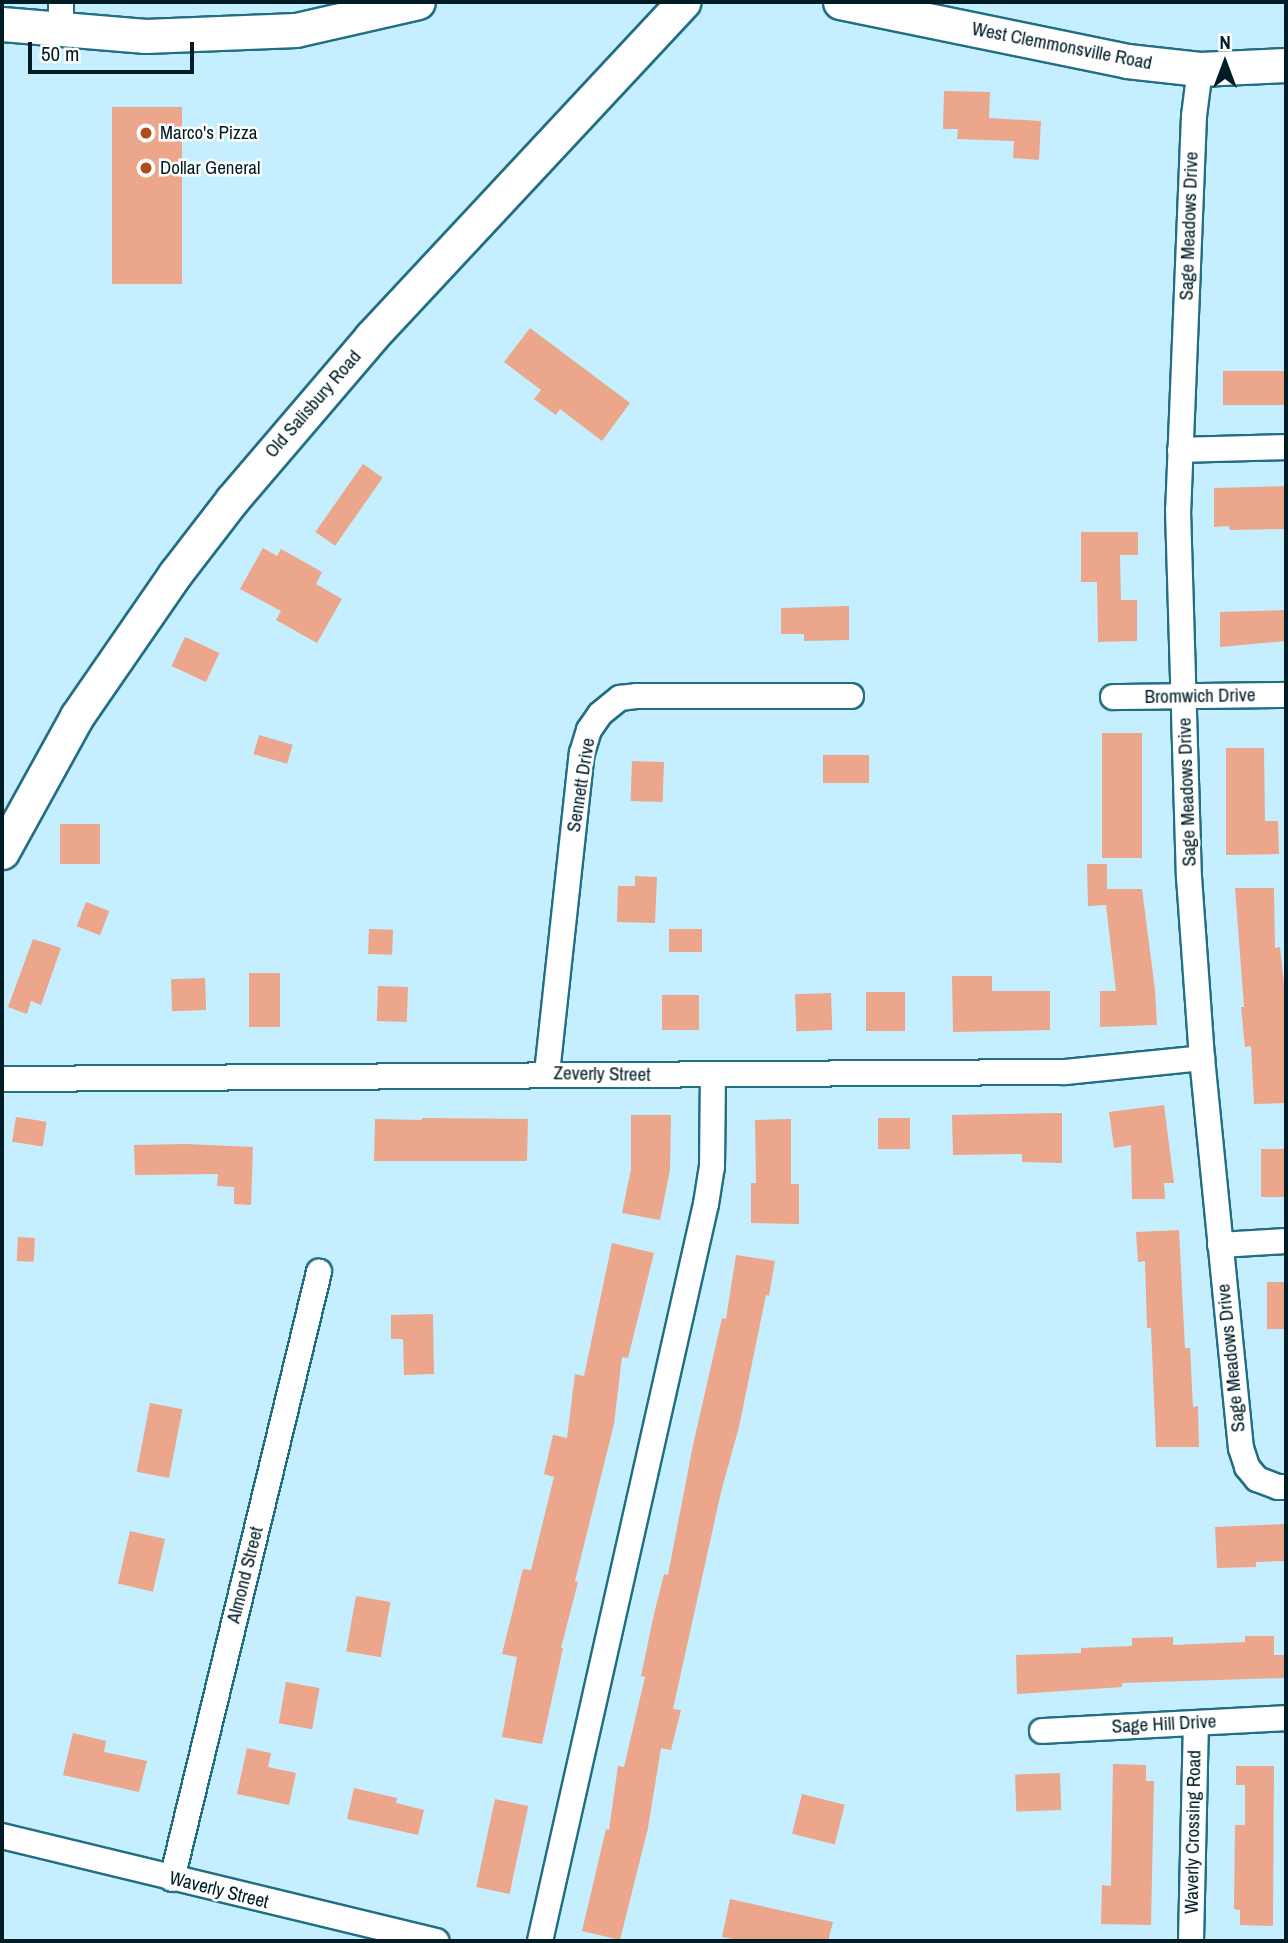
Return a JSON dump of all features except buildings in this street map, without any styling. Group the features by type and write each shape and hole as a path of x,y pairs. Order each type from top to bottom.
{"main road":[{"path":"2,24 61,16 145,36 296,30 418,2"},
{"name":"Old Salisbury Road","path":"2,852 77,716 175,574 225,509 371,337 683,2"},
{"name":"West Clemmonsville Road","path":"840,2 1127,61 1200,69 1286,65"}],"street":[{"name":"Sage Meadows Drive","path":"1200,69 1194,116 1178,510 1189,877 1202,1058 1241,1448 1247,1467 1257,1479 1278,1487 1286,1487"},
{"path":"1180,450 1286,447"},
{"name":"Sennett Drive","path":"547,1073 582,753 589,730 600,713 620,698 636,695 851,695"},
{"name":"Bromwich Drive","path":"1113,697 1286,695"},
{"name":"Zeverly Street","path":"2,1079 547,1073 713,1076 1065,1072 1202,1058"},
{"path":"540,1941 706,1203 712,1167 713,1076"},
{"path":"1220,1245 1286,1241"},
{"name":"Almond Street","path":"172,1879 318,1272"},
{"name":"Sage Hill Drive","path":"1042,1731 1286,1718"},
{"name":"Waverly Crossing Road","path":"1191,1941 1196,1723"},
{"name":"Waverly Street","path":"2,1836 437,1941"}],"place":[{"name":"Marco's Pizza","path":"146,133"},
{"name":"Dollar General","path":"146,168"}]}
